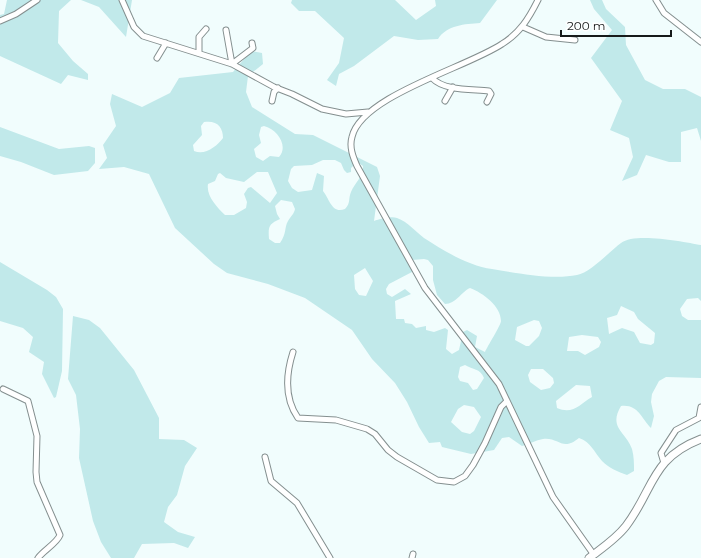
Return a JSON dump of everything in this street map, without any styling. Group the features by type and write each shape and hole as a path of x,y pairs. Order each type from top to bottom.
{"main road":[{"path":"591,556 612,541 627,524 664,463 680,449 701,439"}],"street":[{"path":"0,21 16,14 37,0"},
{"path":"122,0 136,30 143,36 232,64 322,109 346,114 368,112"},
{"path":"538,0 523,27 501,45 401,92 368,112 355,129 352,136 352,151 357,166 424,285 498,382 553,497 591,556"},
{"path":"656,0 664,13 701,42"},
{"path":"523,27 546,37 574,40"},
{"path":"199,53 199,37 206,29"},
{"path":"226,30 232,64"},
{"path":"157,58 166,44"},
{"path":"232,64 253,48 252,44"},
{"path":"432,78 435,82 453,87 489,91 491,94 487,102"},
{"path":"445,101 453,87"},
{"path":"272,101 274,92 278,88"},
{"path":"293,352 288,372 287,390 298,418 336,420 372,431 388,450 397,457 437,480 454,482 465,476 485,443 499,409 507,401"},
{"path":"3,388 28,401 37,436 37,482 60,535 59,538 38,558"},
{"path":"664,463 661,453 674,432 698,418 701,407"},
{"path":"265,457 271,481 297,503 330,558"}],"shaded area":[{"path":"7,0 71,0 59,11 58,43 73,61 88,74 88,80 68,75 61,84 0,56 0,15 4,14"},
{"path":"81,0 132,0 126,37 99,7"},
{"path":"292,0 395,0 416,20 436,6 435,0 497,0 480,23 451,28 442,34 438,39 418,40 394,36 354,66 339,74 336,86 327,80 339,63 344,38 315,11 299,11 291,3"},
{"path":"590,0 602,0 606,9 625,27 626,45 645,80 663,89 685,89 701,97 701,141 697,128 681,132 681,162 669,162 646,155 637,175 622,181 633,157 629,138 610,130 622,101 591,58 612,30 594,9"},
{"path":"251,51 262,53 263,64 248,76 246,92 252,107 295,134 313,135 377,167 380,176 374,221 395,217 405,222 424,238 440,248 474,265 523,274 557,277 582,273 600,261 621,243 637,238 660,239 701,245 701,301 698,298 687,299 680,309 682,316 688,320 701,320 701,378 666,377 659,381 652,394 651,402 654,416 651,428 635,409 627,406 621,406 617,413 617,425 632,449 634,457 634,471 627,475 611,468 602,461 587,442 579,438 568,444 543,439 522,446 509,437 502,438 494,450 471,454 442,447 440,442 429,443 395,383 372,359 352,330 305,298 268,284 227,273 214,264 175,228 149,174 124,167 99,169 107,158 103,145 116,126 110,104 112,94 142,107 170,93 179,78 233,72","holes":["204,122 212,122 218,125 222,131 223,138 214,147 206,151 194,151 193,145 202,135 201,126","264,126 269,128 280,138 283,148 282,153 279,157 270,156 263,161 256,157 254,149 261,143 259,135 261,127","323,160 335,160 341,163 347,173 351,172 351,168 357,162 363,166 360,177 351,192 348,205 345,209 341,210 334,208 323,191 324,176 317,173 312,190 298,192 292,188 288,181 291,169 294,166 312,165","257,172 268,172 277,193 270,203 251,187 248,188 244,194 247,202 246,208 234,215 225,215 210,197 208,188 208,184 215,181 220,173 226,178 244,182","281,200 292,202 295,209 294,212 288,221 285,233 280,243 275,243 269,239 269,228 271,224 280,219 275,206","412,260 428,260 433,266 433,280 437,295 445,304 452,302 470,288 486,297 495,305 501,321 485,352 475,347 477,336 467,330 463,332 459,350 452,354 446,349 448,330 445,328 434,332 426,330 426,326 416,328 412,324 405,323 404,319 396,319 395,301 411,294 405,289 392,297 387,294 386,289 389,284 412,272","365,268 373,281 366,296 359,295 355,289 354,275","621,306 634,312 638,319 655,333 654,343 651,345 640,343 634,332 622,328 609,334 607,318 617,315","534,320 539,321 542,328 539,336 529,346 515,340 517,327","582,335 598,337 601,342 599,347 585,355 578,351 567,351 569,337","465,365 480,372 484,378 477,389 473,390 468,383 460,381 458,377 460,367","531,369 543,369 553,378 554,383 550,388 541,390 530,382 528,375","576,385 590,386 592,397 576,408 563,410 557,408 556,401","464,405 474,407 481,417 474,431 470,434 462,432 451,422 458,409"]},
{"path":"0,127 59,149 89,146 95,148 95,163 88,171 54,175 21,162 0,156"},
{"path":"0,262 47,290 56,297 63,309 62,371 56,397 54,398 42,374 44,362 29,352 33,337 23,328 0,321"},
{"path":"73,316 89,320 100,328 134,370 159,418 159,439 184,440 197,448 185,466 177,495 168,507 164,522 178,532 195,537 188,548 174,543 142,544 134,558 111,558 101,542 93,521 79,458 80,429 76,395 68,379"}]}
